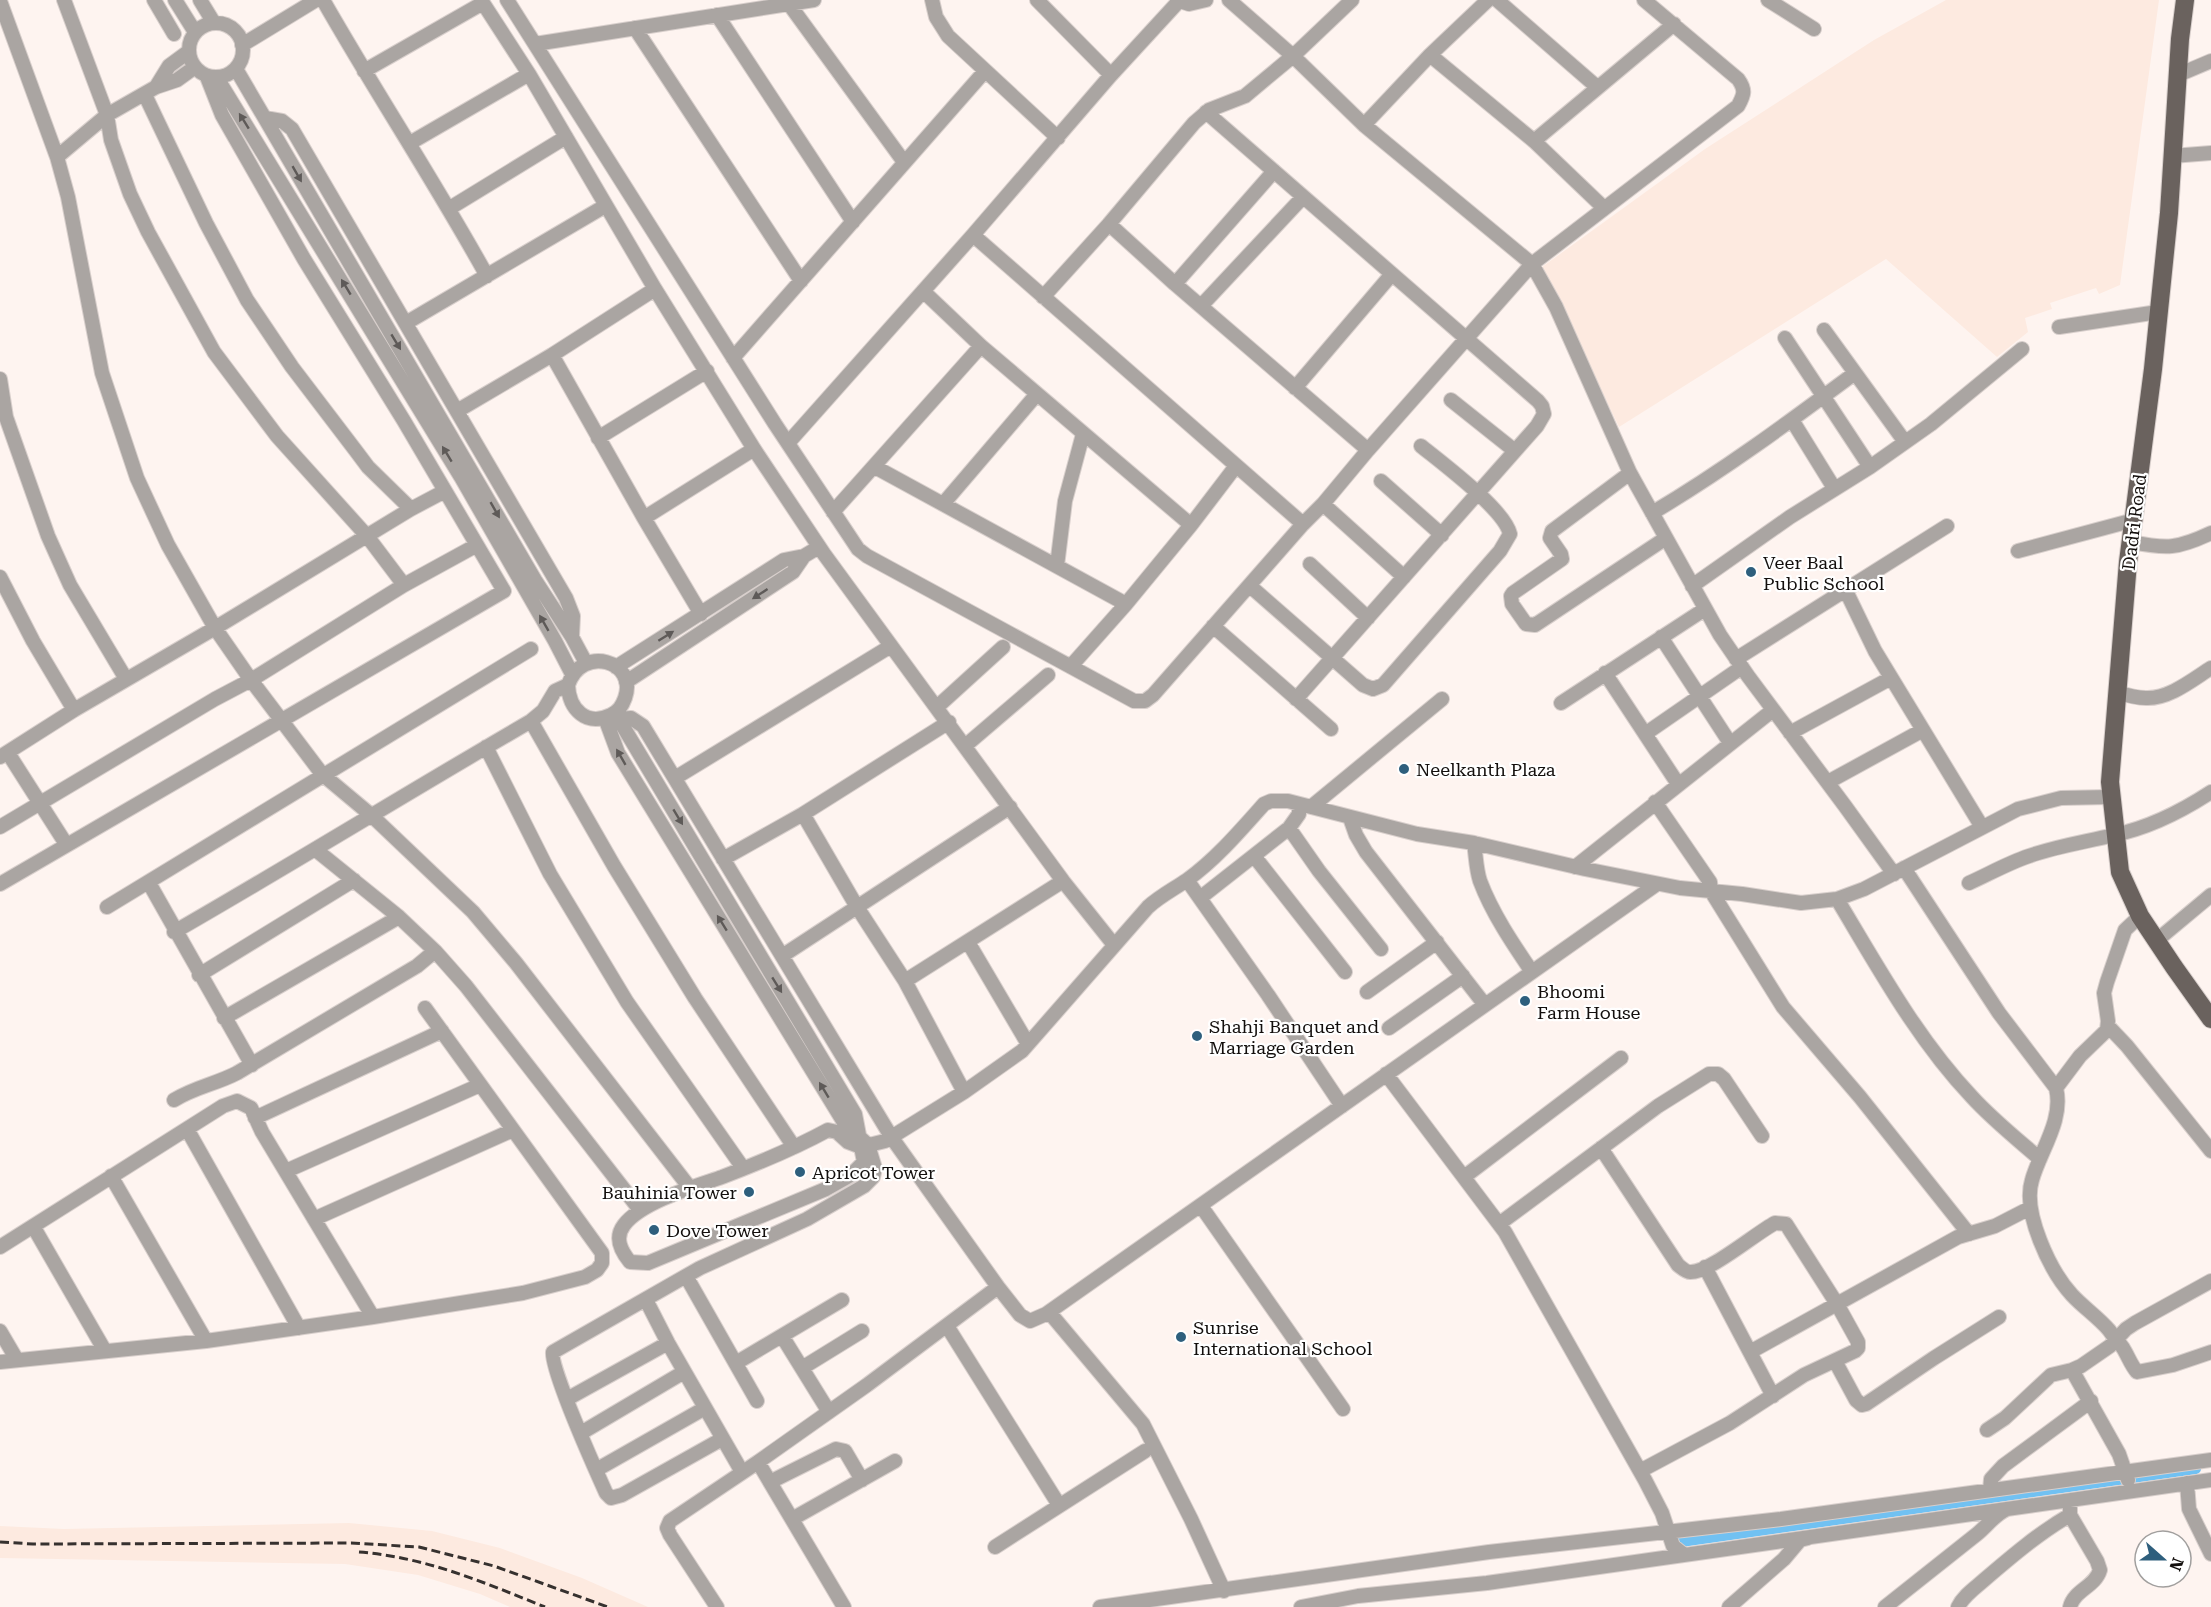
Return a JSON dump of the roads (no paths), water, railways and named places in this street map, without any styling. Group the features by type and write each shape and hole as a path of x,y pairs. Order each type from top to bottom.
{"main road":[{"name":"Dadri Road","path":"2185,0 2169,213 2131,542 2110,797 2120,872 2140,916 2211,1018"}],"street":[{"path":"64,0 107,115 111,140 130,194 148,232 214,352 277,436 367,536 404,585"},
{"path":"154,0 174,34"},
{"path":"175,0 195,32"},
{"path":"200,0 214,23"},
{"path":"240,40 301,0"},
{"path":"240,40 316,0"},
{"path":"323,0 364,71 450,208 487,276"},
{"path":"507,0 850,539 867,556 1134,701 1145,701 1153,695 1532,264 1728,115 1744,96 1743,86 1738,79 1644,0"},
{"path":"535,44 814,0"},
{"path":"932,0 936,17 944,31 1058,138"},
{"path":"1037,0 1111,75"},
{"path":"788,443 1178,1 1189,4 1206,0"},
{"path":"1229,0 1293,56 1364,125 1532,264 1556,307 1630,473 1705,609 1739,663 1827,783 1899,871 1999,1013 2056,1088 2057,1108 2050,1135 2029,1191 2030,1208 2045,1250 2062,1282 2102,1322 2137,1372 2173,1365 2211,1352"},
{"path":"1043,297 1194,123 1206,112 1245,96 1293,56 1352,0"},
{"path":"1364,125 1430,55 1488,0"},
{"path":"1497,0 1597,87"},
{"path":"1768,0 1814,29"},
{"path":"0,1 57,157 68,196 102,373 137,478 168,544 215,628 322,774 371,815 473,912 516,963 690,1188"},
{"path":"364,71 482,2 529,74 655,290 754,449 819,547 1063,881 1114,945"},
{"path":"789,4 904,162"},
{"path":"717,15 853,222"},
{"path":"212,77 228,75 236,69 242,59 240,40 234,30 225,24 214,23 195,32 188,52 195,67 212,77 461,477 555,641 570,680 571,703 576,711 594,719 631,718 644,726 892,1138 998,1287 1030,1321 1049,1312 1657,884"},
{"path":"1534,141 1674,24"},
{"path":"636,28 801,281"},
{"path":"150,91 169,66 188,52"},
{"path":"1430,55 1534,141 1604,208"},
{"path":"2178,75 2211,61"},
{"path":"57,157 107,115 150,91 177,80 195,67"},
{"path":"236,69 535,580 586,663"},
{"path":"734,358 985,71"},
{"path":"410,143 529,74"},
{"path":"0,884 504,591 293,240 222,115 212,77"},
{"path":"150,91 206,223 247,300 292,367 356,451 411,508"},
{"path":"1206,112 1542,406 1544,414 1542,420 1442,535 1296,699"},
{"path":"265,118 282,121 292,129 566,598 573,616 572,638"},
{"path":"450,208 566,137"},
{"path":"2172,156 2211,153"},
{"path":"1175,284 1274,171"},
{"path":"1201,306 1303,197"},
{"path":"406,323 605,206"},
{"path":"1108,224 1368,450"},
{"path":"973,234 1303,524"},
{"path":"1295,388 1392,274"},
{"path":"457,411 655,290"},
{"path":"923,291 981,346 1191,525"},
{"path":"2059,327 2158,312"},
{"path":"1824,330 1905,442"},
{"path":"1785,338 1870,467"},
{"path":"833,512 981,346"},
{"path":"1692,586 1931,424 2022,349"},
{"path":"552,355 701,614"},
{"path":"598,438 707,371"},
{"path":"1652,513 1684,494 1792,420 1855,373"},
{"path":"0,379 3,418 48,536 70,585 126,679"},
{"path":"943,504 1037,394"},
{"path":"1451,400 1515,451"},
{"path":"1792,420 1834,488"},
{"path":"1057,566 1065,501 1083,434"},
{"path":"1250,586 1332,660 1364,685 1373,689 1378,688 1500,551 1508,541 1510,534 1509,527 1477,493 1421,446"},
{"path":"644,518 754,449"},
{"path":"1071,666 1126,604 1236,466"},
{"path":"875,467 1126,604"},
{"path":"1630,473 1552,531 1550,538 1562,559 1513,593 1510,596 1512,604 1526,624 1530,626 1539,624 1594,584 1666,538"},
{"path":"1381,481 1442,535"},
{"path":"66,844 41,803 4,755 74,710 215,628 411,508 444,491"},
{"path":"1323,504 1404,577"},
{"path":"2018,551 2134,520"},
{"path":"1646,734 1700,696 1739,663 1947,526"},
{"path":"2131,542 2169,548 2184,545 2211,533"},
{"path":"0,827 251,680 404,585 477,544"},
{"path":"616,667 784,560 804,556 819,547"},
{"path":"626,682 793,572 804,556"},
{"path":"1310,564 1368,618"},
{"path":"0,577 33,641 74,710"},
{"path":"1846,591 1863,628 1891,678 1982,827"},
{"path":"1561,703 1705,609"},
{"path":"1214,626 1331,729"},
{"path":"1661,637 1730,743"},
{"path":"675,778 891,646"},
{"path":"937,707 1003,647"},
{"path":"107,907 322,774 531,649"},
{"path":"174,932 531,721 543,711 555,691 570,680 586,663 602,660 621,671 626,682 627,693 622,706 613,717 618,753 845,1124 863,1142 875,1168 873,1177 864,1186 807,1219 686,1276 553,1352 553,1362 567,1399 606,1493 611,1498 616,1498 722,1439"},
{"path":"2117,692 2146,698 2163,695 2211,668"},
{"path":"1605,673 1678,784"},
{"path":"965,746 1048,675"},
{"path":"1790,733 1891,678"},
{"path":"1200,898 1289,828 1305,805 1442,699"},
{"path":"543,711 564,707 571,703"},
{"path":"1575,867 1773,710"},
{"path":"531,721 614,866 689,988 794,1147"},
{"path":"723,859 803,814 949,722"},
{"path":"1827,783 1923,730"},
{"path":"486,747 550,874 627,1002 743,1168"},
{"path":"1969,883 2027,856 2086,840 2114,836 2162,819 2211,792"},
{"path":"863,1142 864,1162 859,1169 826,1189 648,1263 630,1262 623,1254 619,1234 623,1226 640,1210 794,1147 828,1130 837,1132 848,1142 892,1138 1011,1060 1028,1044 1160,896 1187,880 1219,852 1264,804 1278,800 1305,805 1417,834 1474,843 1657,884 1801,903 1837,899 1899,871 2018,809 2037,803 2085,796 2110,797"},
{"path":"1655,802 1710,882 1711,891 1783,1007 1853,1089 1969,1234"},
{"path":"782,956 1010,807"},
{"path":"803,814 857,907 905,981 964,1092"},
{"path":"1350,818 1356,835 1366,852 1485,1005"},
{"path":"1289,828 1319,871 1380,949"},
{"path":"1474,843 1480,880 1487,897 1516,950 1532,972"},
{"path":"316,850 399,917 435,951 466,986 640,1210"},
{"path":"1254,856 1346,972"},
{"path":"199,975 354,880"},
{"path":"1187,880 1342,1106"},
{"path":"905,981 1063,881"},
{"path":"148,883 252,1065"},
{"path":"2156,941 2211,895"},
{"path":"1837,899 1903,1007 1948,1069 1988,1114 2040,1159"},
{"path":"2140,916 2125,930 2107,982 2104,1000 2108,1026 2127,1046 2211,1151"},
{"path":"224,1018 399,917"},
{"path":"968,942 1028,1044"},
{"path":"1367,992 1437,942"},
{"path":"174,1100 192,1089 219,1082 252,1065 417,966 435,951"},
{"path":"1389,1028 1463,976"},
{"path":"0,1362 206,1341 373,1317 523,1293 585,1276 597,1270 602,1263 602,1252 425,1008"},
{"path":"2056,1088 2079,1056 2104,1033 2108,1026"},
{"path":"255,1118 442,1031"},
{"path":"1464,1177 1621,1058"},
{"path":"1386,1074 1499,1224 1640,1471 1674,1542"},
{"path":"1499,1224 1658,1106 1714,1074 1724,1079 1762,1136"},
{"path":"286,1171 480,1085"},
{"path":"0,1247 223,1106 237,1101 250,1108 373,1317"},
{"path":"187,1129 299,1328"},
{"path":"314,1219 513,1130"},
{"path":"1601,1148 1678,1265 1690,1272 1705,1267 1770,1226 1782,1222 1790,1229 1837,1304 1856,1336 1858,1346 1855,1351 1804,1375 1730,1423 1640,1471"},
{"path":"111,1176 206,1341"},
{"path":"1201,1206 1343,1409"},
{"path":"1750,1352 1958,1237 1995,1226 2030,1208"},
{"path":"33,1226 105,1350"},
{"path":"1705,1267 1773,1396"},
{"path":"686,1276 757,1401"},
{"path":"1987,1430 2005,1418 2051,1376 2072,1370 2105,1350 2135,1323 2211,1281"},
{"path":"717,1607 668,1528 670,1521 829,1412 998,1287"},
{"path":"646,1300 684,1372 742,1472"},
{"path":"736,1363 842,1300"},
{"path":"1049,1312 1143,1424 1224,1591"},
{"path":"1835,1361 1856,1400 1862,1405 1866,1404 1999,1317"},
{"path":"947,1326 1059,1505"},
{"path":"0,1331 17,1360"},
{"path":"802,1368 862,1331"},
{"path":"782,1336 829,1412"},
{"path":"567,1399 668,1343"},
{"path":"2072,1370 2091,1401 2130,1480"},
{"path":"581,1433 684,1372"},
{"path":"1990,1490 1991,1479 2003,1466 2091,1401"},
{"path":"597,1470 705,1408"},
{"path":"770,1482 836,1449 848,1454 862,1480"},
{"path":"995,1547 1145,1451"},
{"path":"1730,1607 1784,1559 1800,1540 2069,1500 2130,1480 2211,1460"},
{"path":"792,1518 895,1461"},
{"path":"758,1462 844,1607"},
{"path":"1301,1607 1358,1596 1487,1583 1793,1517 1990,1490 2130,1480 2187,1483 2211,1480"},
{"path":"2187,1483 2189,1509 2211,1554"},
{"path":"2069,1500 2070,1515 2100,1570 2096,1580 2073,1598 2070,1607"},
{"path":"1885,1607 1991,1523 1997,1513 2009,1508"},
{"path":"1958,1607 1970,1593 2004,1563 2047,1528 2070,1515"},
{"path":"1100,1607 1489,1552 1674,1542 1810,1538"}],"waterway":[{"path":"1681,1542 2196,1469"}],"railway":[{"path":"0,1542 33,1544 351,1543 419,1547 494,1566 608,1607"},
{"path":"359,1552 431,1565 545,1607"}],"place":[{"name":"Veer Baal Public School","path":"1751,572"},
{"name":"Neelkanth Plaza","path":"1404,769"},
{"name":"Bhoomi Farm House","path":"1525,1001"},
{"name":"Shahji Banquet and Marriage Garden","path":"1197,1036"},
{"name":"Apricot Tower","path":"800,1172"},
{"name":"Bauhinia Tower","path":"749,1192"},
{"name":"Dove Tower","path":"654,1230"},
{"name":"Sunrise International School","path":"1181,1337"}]}
